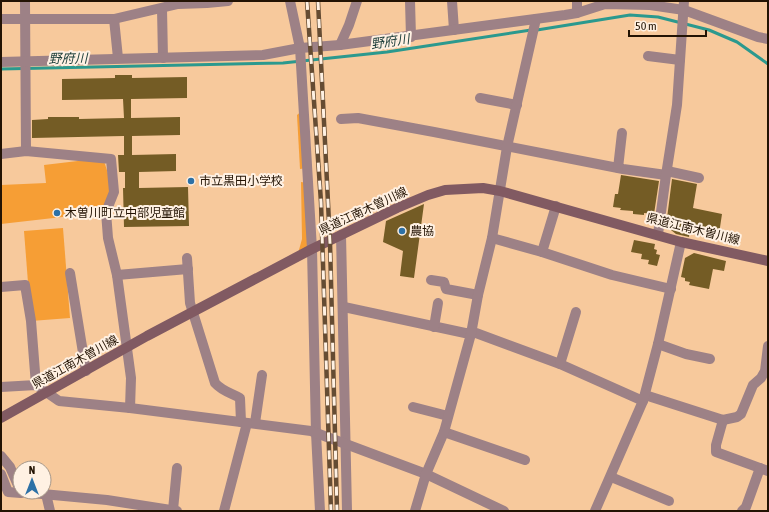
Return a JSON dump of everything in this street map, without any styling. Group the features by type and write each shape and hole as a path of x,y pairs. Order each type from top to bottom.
{"main road":[{"name":"県道江南木曽川線","path":"1,418 86,370 312,249 397,208 428,195 445,190 483,188 556,206 658,234 681,242 768,259"}],"street":[{"path":"25,1 26,151"},
{"path":"1,19 114,18 162,9 178,4 228,1"},
{"path":"290,1 300,51 312,249 316,433 320,511"},
{"path":"340,45 357,1"},
{"path":"410,1 410,37"},
{"path":"452,1 454,30"},
{"path":"577,1 577,13"},
{"path":"1,62 26,63 118,58 263,55 536,20 577,13 605,2 684,9 758,37 768,39"},
{"path":"162,9 163,58"},
{"path":"658,234 666,173 678,105 684,9"},
{"path":"114,18 118,58"},
{"path":"415,511 426,474 444,432 471,334 478,295 492,238 507,147 536,20"},
{"path":"648,56 680,60"},
{"path":"480,98 517,105"},
{"path":"341,118 358,118 618,168 699,178"},
{"path":"618,168 622,133"},
{"path":"1,154 26,151 111,159 114,192 106,212 108,238 117,275 131,378 130,408"},
{"path":"542,252 556,206"},
{"path":"341,235 347,443 347,511"},
{"path":"492,238 542,252 612,275 671,289"},
{"path":"595,511 644,398 681,242"},
{"path":"187,258 190,303 215,383 221,390 240,398 248,423"},
{"path":"117,275 188,269"},
{"path":"70,273 86,370"},
{"path":"431,280 444,282 446,289 478,295"},
{"path":"1,287 25,286 31,321 36,385"},
{"path":"434,327 438,303"},
{"path":"344,307 434,327 471,334 476,333 560,364 644,398 723,420 737,417 741,414 753,385 761,378 765,371 768,346"},
{"path":"560,364 576,312"},
{"path":"658,344 686,354 710,359"},
{"path":"224,511 262,375"},
{"path":"1,387 36,385 59,401 311,430 426,474 504,511"},
{"path":"413,407 448,416"},
{"path":"723,420 716,445 716,452 764,470 749,498 746,507 742,511"},
{"path":"444,432 525,460"},
{"path":"3,462 10,467 12,472"},
{"path":"52,495 107,500 175,510 177,468"},
{"path":"1,474 8,492 12,492"},
{"path":"611,477 669,501"},
{"path":"749,498 759,502"},
{"path":"47,500 50,511"}],"shaded area":[{"path":"303,110 307,168 300,169 297,115"},
{"path":"103,158 114,192 106,212 1,224 1,185 46,183 44,165"},
{"path":"301,182 308,183 312,249 297,257 302,239"},
{"path":"63,228 70,318 31,321 24,231"}],"building":[{"path":"115,75 132,75 132,78 187,77 187,98 131,99 131,118 180,117 180,135 132,136 132,155 176,154 176,171 139,172 139,188 188,187 189,226 124,227 123,188 125,188 125,172 119,172 118,155 124,155 124,136 32,138 32,120 48,119 48,117 79,117 79,119 124,118 123,99 62,100 62,79 115,78"},
{"path":"621,175 659,181 654,214 633,214 633,211 620,210 621,208 613,207 615,194 618,194"},
{"path":"672,179 697,184 693,208 722,214 719,234 690,229 689,237 676,234 666,226"},
{"name":"農協","path":"424,204 414,278 400,276 403,251 383,242 386,221"},
{"path":"634,240 655,244 654,249 657,250 656,254 660,255 657,266 648,264 649,260 641,259 642,254 631,252"},
{"path":"694,253 726,261 724,271 713,269 709,289 689,285 690,282 685,281 685,278 681,277 685,258"}],"waterway":[{"name":"野府川","path":"537,30 630,15 658,17 709,30 737,42 768,64"},
{"name":"野府川","path":"1,69 283,63 387,52 531,30"}],"railway":[{"path":"307,1 321,202 331,511"},
{"path":"318,1 330,243 337,511"}],"place":[{"name":"市立黒田小学校","path":"191,181"},
{"name":"木曽川町立中部児童館","path":"57,213"},
{"name":"農協","path":"402,231"}]}
